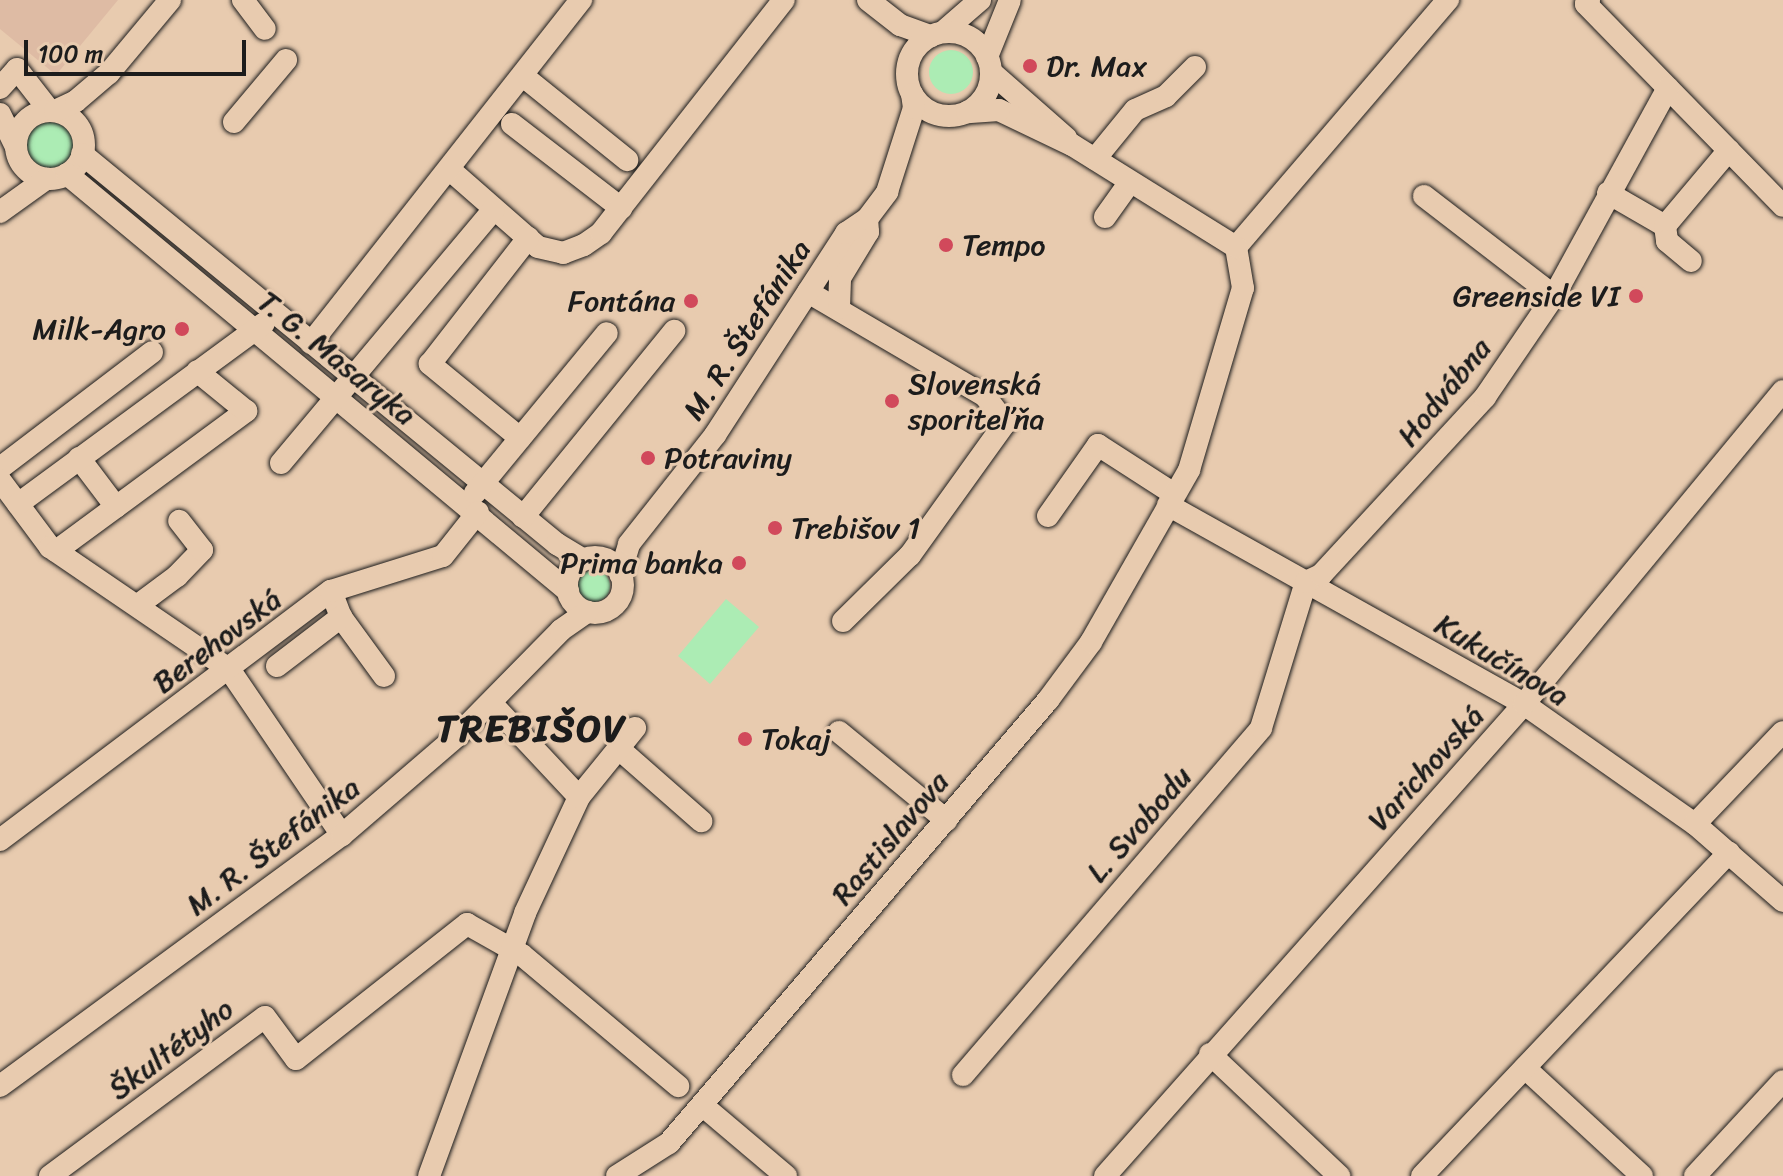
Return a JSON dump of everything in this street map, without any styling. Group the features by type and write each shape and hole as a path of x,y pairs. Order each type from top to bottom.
{"street":[{"path":"0,203 18,153 40,114 76,101 109,73 170,0"},
{"path":"243,0 265,29"},
{"path":"311,343 581,0"},
{"path":"449,169 538,247 563,253 601,233 784,0"},
{"path":"868,0 900,25 972,39 989,65 1072,145"},
{"path":"911,56 980,0"},
{"path":"904,145 986,93 989,65 1010,0"},
{"path":"900,25 911,56 907,73 912,94 929,111 956,114 999,110 1072,145 1236,247 1448,0"},
{"path":"1589,0 1586,4 1783,206"},
{"path":"234,122 286,60"},
{"path":"1095,159 1135,110 1166,96 1195,67"},
{"path":"0,88 17,69 31,91 40,114"},
{"path":"0,212 56,176 82,154 80,128 109,73"},
{"path":"523,76 627,160"},
{"name":"Hodvábna","path":"1306,582 1321,575 1485,397 1554,296 1668,88"},
{"name":"M. R. Štefánika","path":"620,574 629,544 715,435 846,233 867,219 887,192 914,108 912,94"},
{"path":"0,102 80,128"},
{"path":"0,114 18,153"},
{"path":"512,124 621,208"},
{"path":"1691,261 1667,241 1665,226 1729,150"},
{"name":"T. G. Masaryka","path":"18,153 56,176 257,331 472,508 575,601"},
{"name":"T. G. Masaryka","path":"82,154 523,517 592,559"},
{"path":"1105,217 1130,182"},
{"path":"1608,193 1665,226"},
{"path":"1424,196 1554,296"},
{"path":"281,463 356,379 494,209"},
{"path":"839,308 840,278 868,232 867,219"},
{"path":"520,438 430,364 528,238"},
{"name":"Rastislavova","path":"617,1176 669,1143 946,820 1091,642 1189,470 1243,288 1236,247"},
{"path":"808,292 840,278"},
{"path":"808,292 985,396 1005,423 910,555 843,621"},
{"path":"18,504 197,371 257,331 272,312"},
{"path":"523,517 674,331"},
{"name":"Berehovská","path":"0,840 331,591 443,556 483,484 607,333"},
{"path":"0,468 152,352"},
{"path":"56,551 246,411 197,371"},
{"name":"Varichovská","path":"1113,1173 1210,1054 1524,704 1783,391"},
{"name":"Kukučínova","path":"1048,516 1098,445 1171,499 1306,582 1524,704 1695,824 1783,901"},
{"path":"79,458 116,507"},
{"path":"0,480 56,551 229,669 342,835"},
{"path":"138,605 202,550 179,521"},
{"name":"M. R. Štefánika","path":"592,559 629,544"},
{"path":"592,559 620,574 622,593 616,604 599,613 575,601 570,572 592,559"},
{"name":"L. Svobodu","path":"963,1075 1261,728 1306,582"},
{"path":"331,591 341,617 384,676"},
{"name":"M. R. Štefánika","path":"0,1086 342,835 492,704 561,630 575,601"},
{"path":"277,666 341,617"},
{"path":"492,704 579,797"},
{"path":"429,1176 510,947 579,797 635,728"},
{"path":"839,732 946,820"},
{"path":"1695,824 1783,732"},
{"path":"618,748 701,821"},
{"path":"1422,1176 1729,853"},
{"name":"Škultétyho","path":"50,1176 265,1017 296,1059 467,924 510,947"},
{"path":"510,947 678,1086"},
{"path":"1210,1054 1339,1176"},
{"path":"1525,1068 1642,1176"},
{"path":"1695,1176 1783,1081"},
{"path":"702,1105 786,1176"}],"shaded area":[{"path":"0,0 118,0 56,75 0,29"}],"green space":[{"path":"951,50 966,57 973,72 966,87 951,94 936,87 929,72 936,57"},
{"path":"40,123 60,123 74,137 74,157 60,171 40,171 26,157 26,137"},
{"path":"594,570 605,575 610,586 605,597 594,602 583,597 578,586 583,575"},
{"path":"726,599 759,627 710,684 678,656"}],"place":[{"name":"Dr. Max","path":"1030,66"},
{"name":"Tempo","path":"946,245"},
{"name":"Greenside VI","path":"1636,296"},
{"name":"Fontána","path":"691,301"},
{"name":"Milk-Agro","path":"182,329"},
{"name":"Slovenská sporiteľňa","path":"892,401"},
{"name":"Potraviny","path":"648,458"},
{"name":"Trebišov 1","path":"775,528"},
{"name":"Prima banka","path":"739,563"},
{"name":"Tokaj","path":"745,739"}],"district":[{"name":"TREBIŠOV","path":"532,729"}]}
